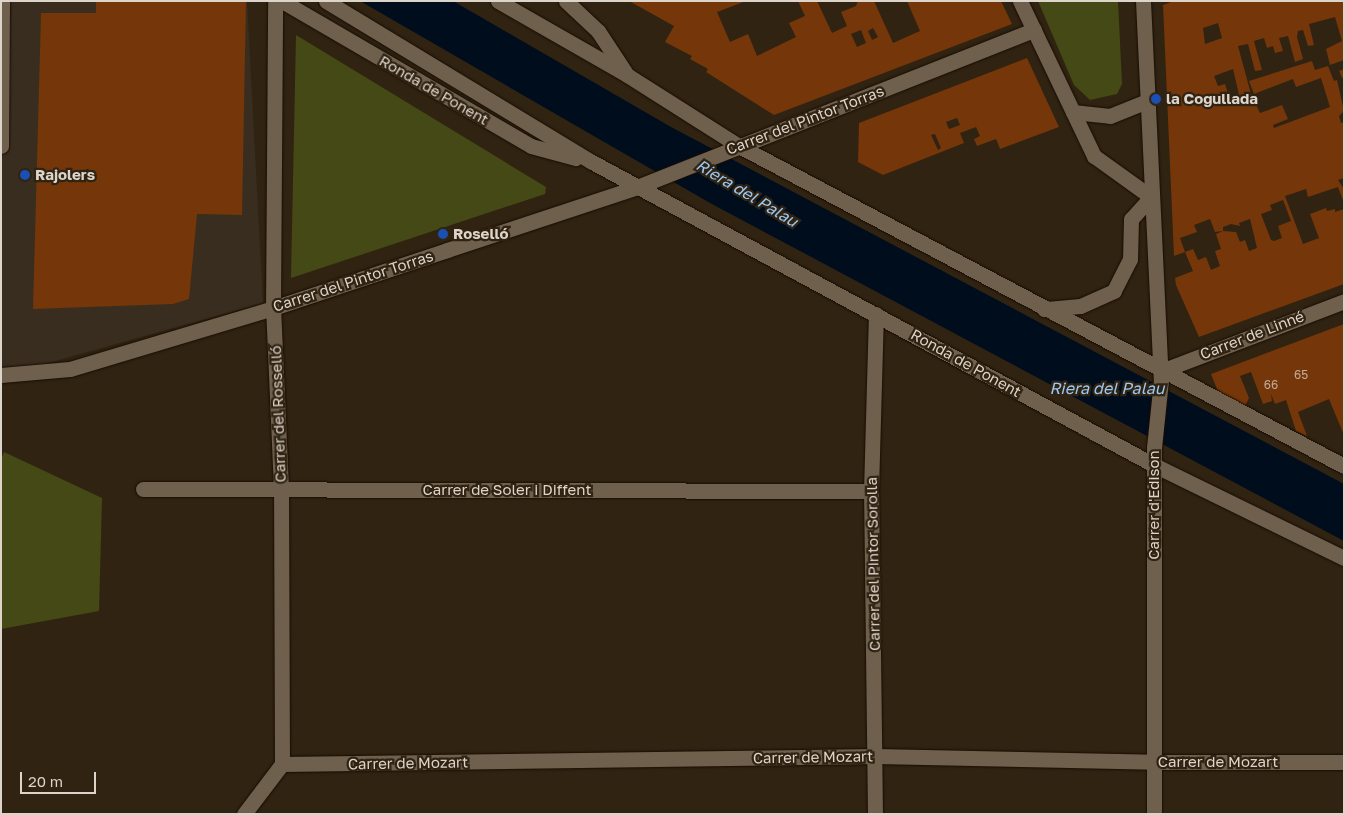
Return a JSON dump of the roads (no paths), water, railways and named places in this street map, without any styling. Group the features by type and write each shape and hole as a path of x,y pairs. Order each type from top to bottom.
{"street":[{"path":"1,146 3,8 12,1"},
{"name":"Carrer del Rosselló","path":"275,1 273,308 281,489 282,764"},
{"name":"Ronda de Ponent","path":"282,1 531,146 592,162"},
{"name":"Ronda de Ponent","path":"326,1 592,162 1154,465 1344,558"},
{"path":"498,1 627,75 740,146 1044,309 1161,375 1344,466"},
{"path":"566,1 598,31 627,75"},
{"path":"1020,1 1094,156 1151,197 1131,220 1130,259 1114,291 1080,306 1044,309"},
{"name":"Carrer d'Edison","path":"1143,1 1161,375 1154,448 1154,814"},
{"name":"Carrer del Pintor Torras","path":"1,375 62,371 273,308 638,187 1034,30"},
{"path":"1074,112 1110,116 1147,101"},
{"name":"Carrer de Linné","path":"1161,375 1344,301"},
{"name":"Carrer del Pintor Sorolla","path":"874,814 876,756 870,491 876,314"},
{"name":"Carrer de Soler i Diffent","path":"143,489 870,491"},
{"name":"Carrer de Mozart","path":"282,764 876,756 1154,762 1344,762"},
{"path":"244,814 282,764"}],"water":[{"name":"Riera del Palau","path":"360,1 453,1 671,127 1344,484 1344,541 710,203"}],"place":[{"name":"la Cogullada","path":"1156,99"},
{"name":"Rajolers","path":"25,175"},
{"name":"Roselló","path":"443,234"}]}
